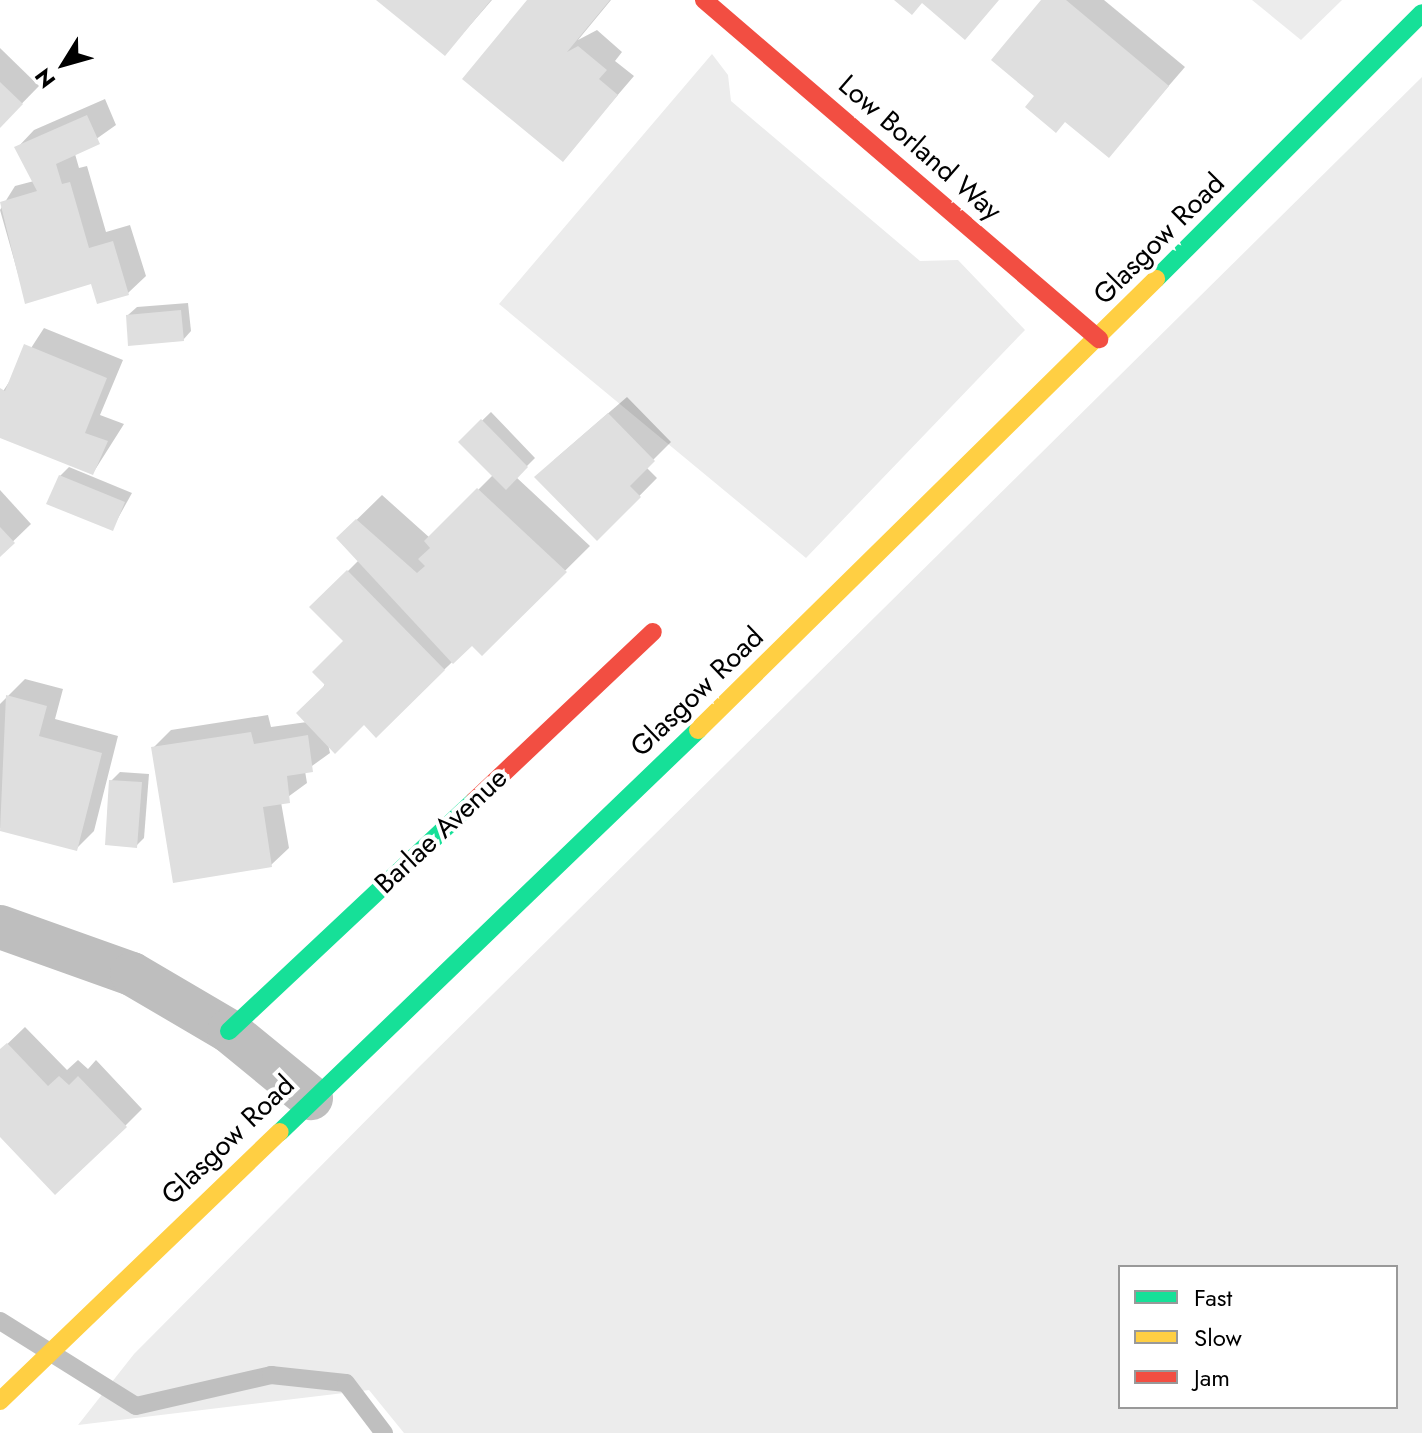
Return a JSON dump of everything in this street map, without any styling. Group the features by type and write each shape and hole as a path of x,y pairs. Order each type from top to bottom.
{"main road":[{"name":"Low Borland Way","path":"721,5 1099,339"},
{"name":"Glasgow Road","path":"0,1401 1099,339 1422,13"},
{"name":"Barlae Avenue","path":"229,1031 653,632"}],"street":[{"path":"0,927 132,974 229,1031 311,1098"}],"shaded area":[{"path":"1252,0 1342,0 1301,40"},
{"path":"712,54 728,75 731,101 920,261 958,260 1025,330 806,558 499,304"},
{"path":"1422,77 1422,1433 404,1433 369,1390 78,1425 134,1354 419,1067"}],"building":[{"path":"376,0 491,0 445,56"},
{"path":"527,0 610,0 567,52 578,46 607,70 599,79 618,95 563,162 462,79"},
{"path":"894,0 999,0 965,40 922,3 912,15"},
{"path":"1041,0 1066,0 1169,86 1109,158 1065,122 1056,133 1025,107 1034,96 991,60"},
{"path":"0,82 23,104 0,128"},
{"path":"87,115 100,144 56,164 62,184 70,182 89,248 113,241 129,295 97,304 91,284 25,304 0,202 37,191 14,147"},
{"path":"181,310 184,341 128,346 126,315"},
{"path":"24,344 107,378 85,433 108,441 93,475 0,438 0,388 5,391"},
{"path":"608,413 655,461 630,486 641,497 597,541 534,477"},
{"path":"481,419 528,467 506,490 458,442"},
{"path":"59,475 125,502 113,531 46,504"},
{"path":"477,488 567,572 482,656 472,646 453,664 336,538 356,519 417,573 425,566 418,559 430,548 424,541"},
{"path":"0,527 15,543 0,557"},
{"path":"347,570 445,670 376,738 364,725 335,754 296,713 325,685 312,672 343,641 309,607"},
{"path":"6,695 47,706 39,736 102,753 77,851 0,831"},
{"path":"251,732 254,744 308,735 313,772 287,776 290,803 263,807 272,867 173,883 151,747"},
{"path":"109,780 142,782 137,848 105,845"},
{"path":"7,1043 48,1086 59,1076 69,1085 78,1076 127,1127 55,1195 0,1137 0,1049"}],"waterway":[{"path":"0,1321 136,1406 271,1375 346,1383 384,1433"}],"traffic: fast":[{"path":"1156,279 1422,13"},
{"path":"280,1132 698,730"},
{"path":"229,1031 474,801"}],"traffic: slow":[{"path":"698,730 1156,279"},
{"path":"0,1401 280,1132"}],"traffic: jam":[{"path":"704,0 1099,339"},
{"path":"474,801 653,632"}]}
